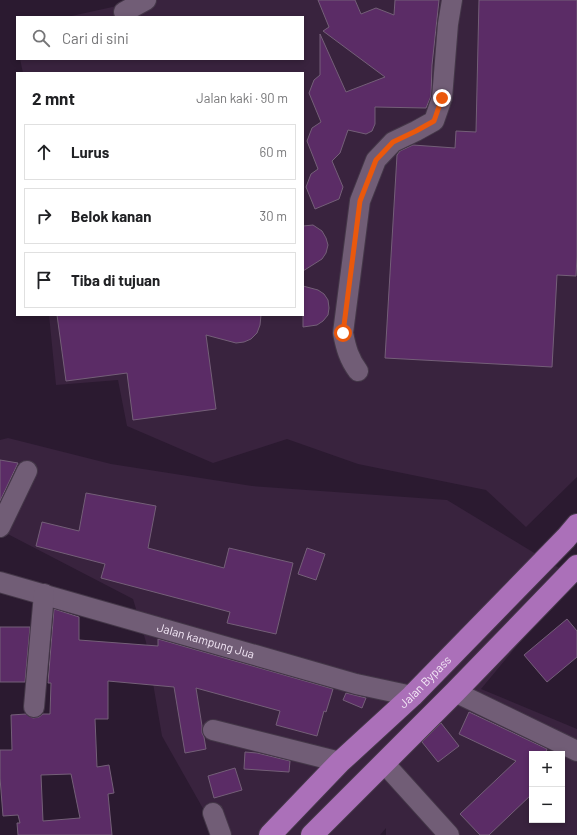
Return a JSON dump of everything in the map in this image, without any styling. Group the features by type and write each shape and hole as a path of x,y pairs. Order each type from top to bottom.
{"highway":[{"name":"Jalan Bypass","path":"270,835 340,762 412,696 577,525"},
{"path":"312,835 455,692 577,566"}],"street":[{"path":"124,12 146,0"},
{"path":"358,371 351,361 346,349 343,333 360,201 376,160 393,142 434,121 442,98 448,24 452,0"},
{"path":"0,527 27,471"},
{"name":"Jalan kampung Jua","path":"0,582 356,684 412,696"},
{"path":"34,707 44,594"},
{"path":"455,692 577,751"},
{"path":"213,730 340,762"},
{"path":"384,763 449,835"},
{"path":"213,814 221,835"}],"shaded area":[{"path":"135,0 577,0 577,477 526,527 486,490 358,464 287,439 213,463 127,426 118,380 56,385 49,316 304,316 304,72 23,72 20,60 304,60 304,16 72,16 126,4"},
{"path":"8,438 111,464 252,486 447,500 574,577 481,689 577,729 577,835 386,835 386,828 380,835 218,835 162,736 146,642 133,599 0,530 0,440"}],"building":[{"path":"318,0 355,0 361,14 376,8 394,15 395,0 439,0 432,65 431,96 426,108 375,107 375,124 372,131 366,134 348,130 340,153 332,161 343,187 339,199 315,209 306,187 311,174 318,169 307,141 312,128 321,122 309,93 314,80 320,75 320,34 346,92 385,77 323,31 329,27"},
{"path":"479,0 577,0 576,276 557,275 552,367 385,358 397,155 400,151 413,145 455,148 456,131 476,132"},
{"path":"313,225 322,231 328,245 326,253 322,259 304,270 304,226"},
{"path":"304,286 318,290 324,294 328,300 329,308 328,315 323,321 317,325 303,327"},
{"path":"57,316 261,316 257,333 251,339 244,342 236,343 206,335 216,409 133,420 127,373 66,381"},
{"path":"0,460 18,463 0,501"},
{"path":"86,493 156,506 148,548 224,568 229,548 293,563 276,634 227,623 230,612 101,578 105,564 36,546 42,522 79,531"},
{"path":"307,548 325,554 316,580 298,574"},
{"path":"54,609 79,617 79,640 158,646 158,639 333,689 326,712 324,711 317,736 276,725 280,711 196,688 202,733 206,749 185,753 174,687 108,681 108,719 95,719 97,767 109,765 114,793 108,794 112,835 18,835 17,823 20,823 18,815 3,816 0,778 0,750 12,750 11,715 26,714 33,718 39,717 43,714 50,714 51,683 48,683","holes":["71,774 80,818 43,821 41,775"]},
{"path":"567,619 577,631 577,657 547,682 524,655"},
{"path":"0,627 30,627 25,682 0,682"},
{"path":"346,693 366,698 362,708 343,700"},
{"path":"469,712 547,749 546,751 529,751 529,797 489,835 480,835 460,814 516,761 459,734"},
{"path":"441,723 459,746 438,762 422,742"},
{"path":"245,752 257,753 290,761 289,772 244,769"},
{"path":"235,768 242,790 214,798 208,776"}],"route":[{"path":"343,333 360,201 376,160 393,142 434,121 442,98"}]}
